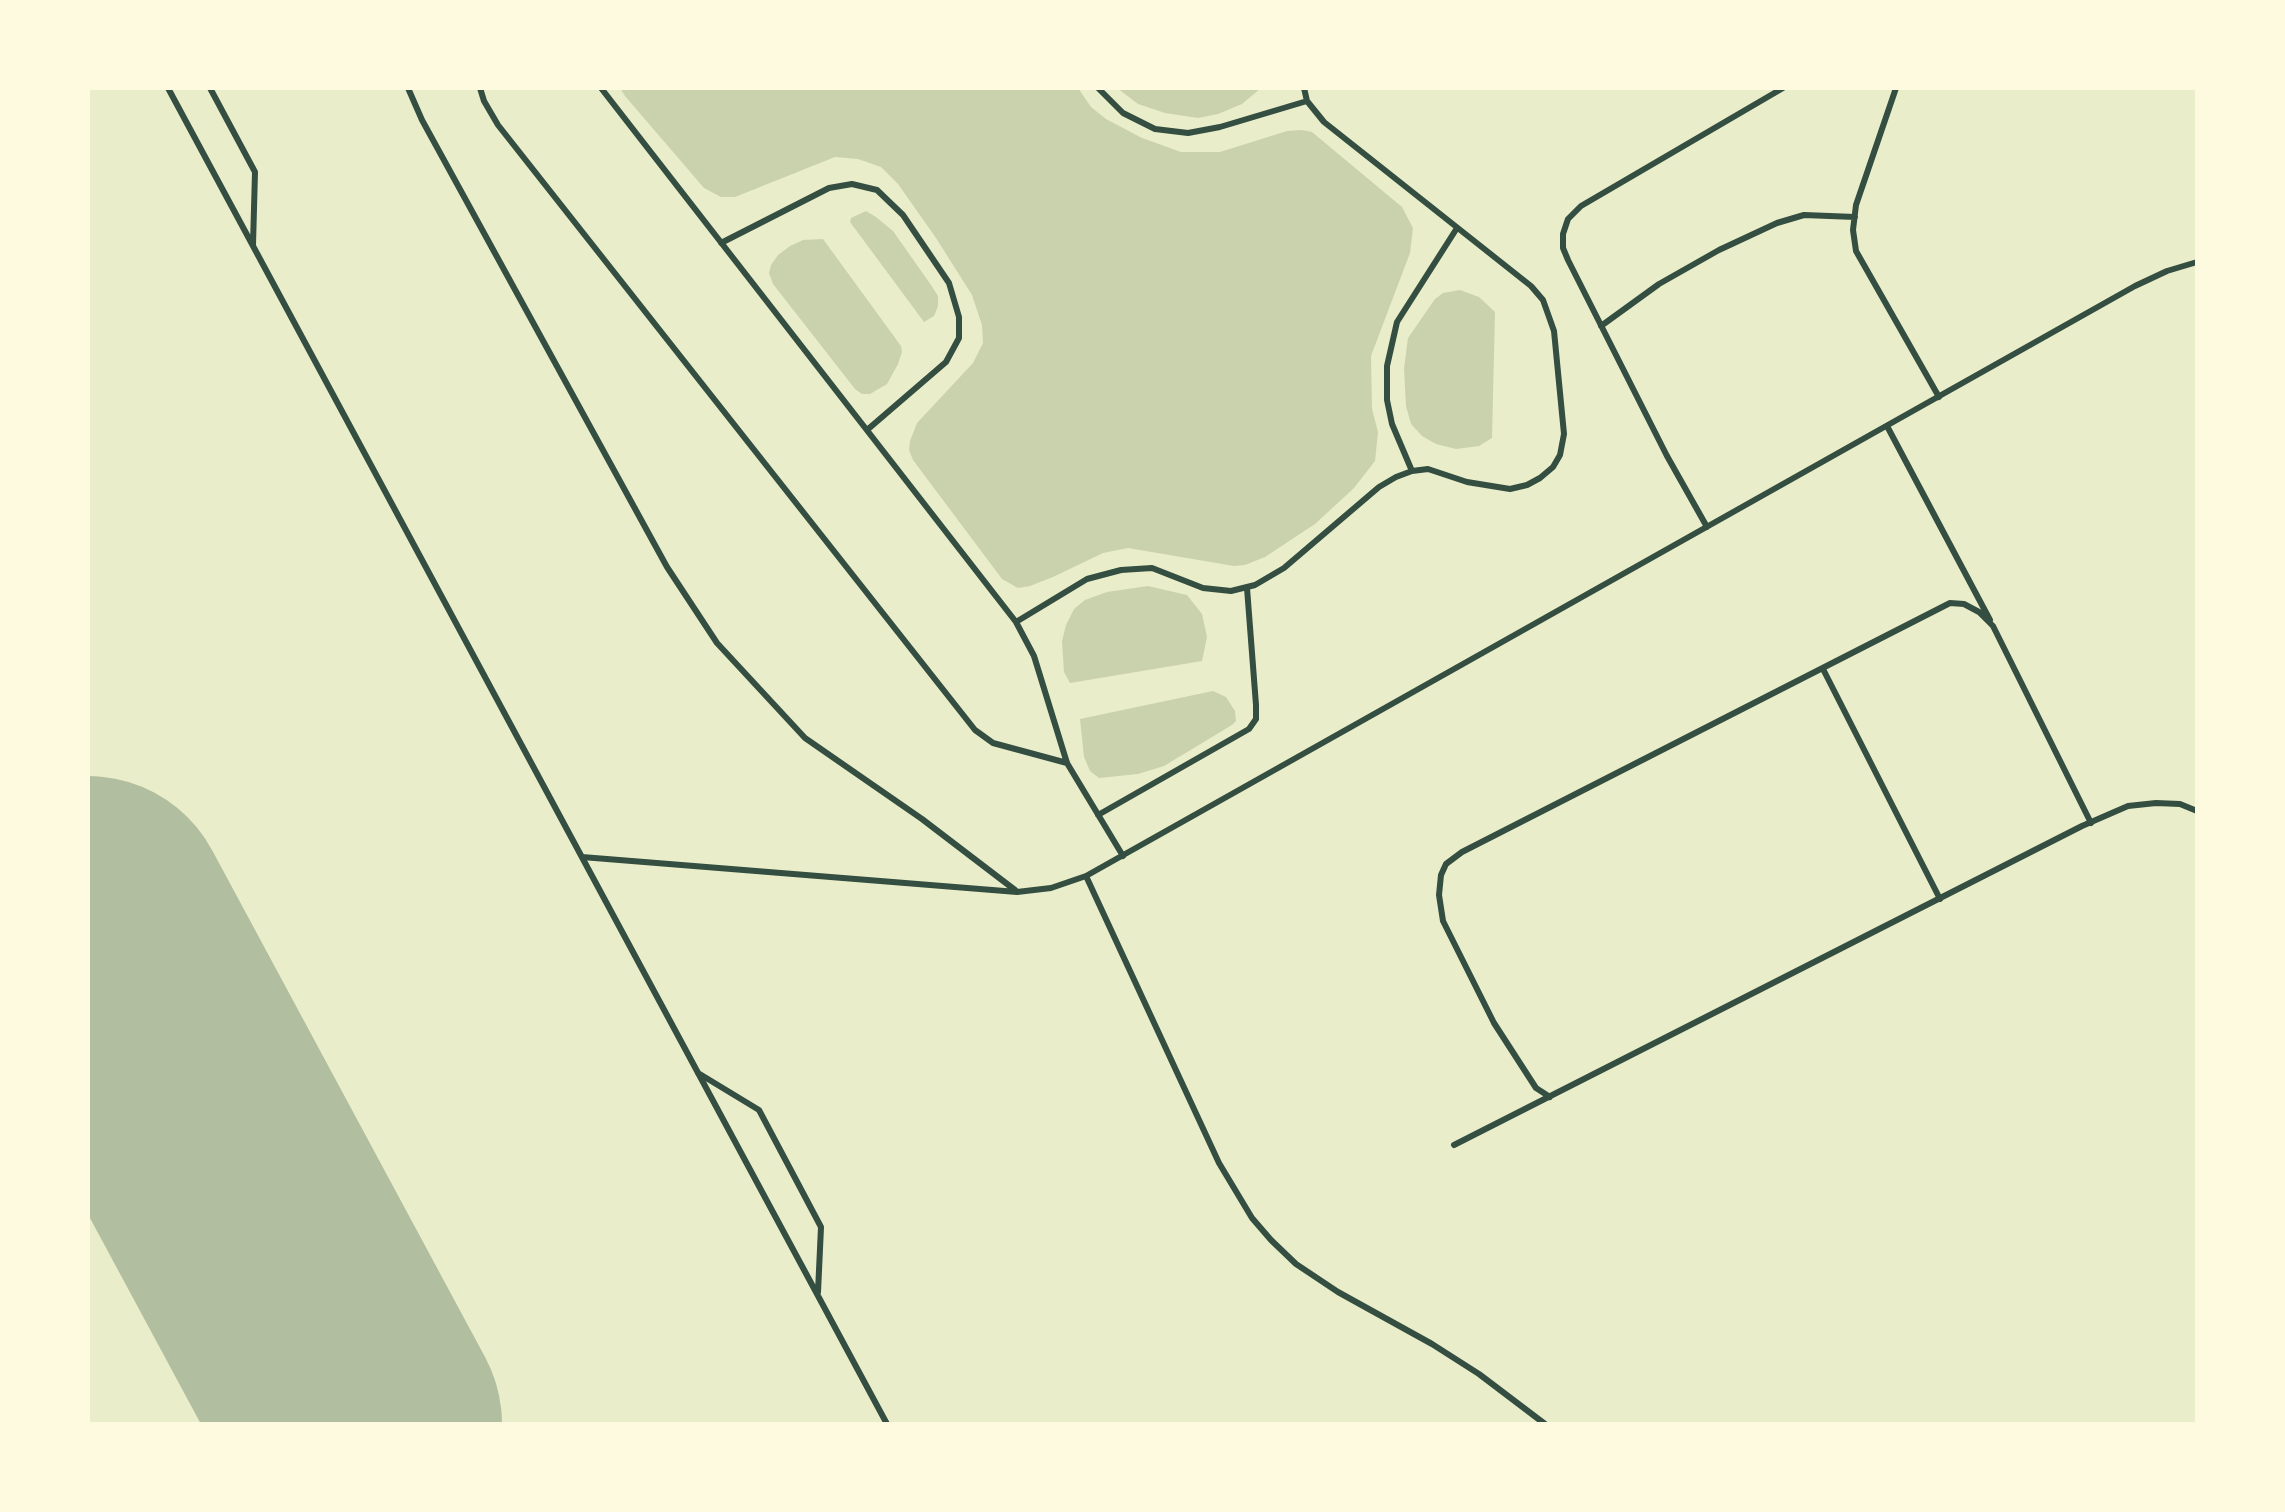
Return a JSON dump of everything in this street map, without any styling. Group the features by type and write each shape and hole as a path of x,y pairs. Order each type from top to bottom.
{"lane":[{"path":"168,88 887,1424"},
{"path":"210,88 255,172 253,245"},
{"path":"408,88 422,120 667,567 717,643 805,738 922,819 1017,892"},
{"path":"480,88 498,125 975,730 993,743 1067,763"},
{"path":"601,88 1016,622 1034,656 1067,763 1123,856"},
{"path":"1098,88 1123,113 1134,119 1155,129 1188,133 1220,127 1307,101"},
{"path":"1016,622 1087,579 1121,570 1152,568 1203,588 1231,591 1247,588 1284,568 1379,487 1396,477 1428,469 1467,482 1510,489 1527,485 1553,467 1560,455 1564,434 1554,331 1543,300 1531,286 1324,122 1307,101 1304,88"},
{"path":"1707,527 1601,326 1563,248 1563,234 1568,219 1581,206 1783,88"},
{"path":"1896,88 1856,205 1853,230 1856,251 1939,397"},
{"path":"721,243 829,188 852,184 877,190 903,215 949,283 959,317 959,338 946,362 867,430"},
{"path":"1601,326 1659,284 1719,250 1777,223 1804,215 1855,217"},
{"path":"1412,471 1392,424 1387,400 1387,366 1397,322 1457,228"},
{"path":"582,857 1017,892 1051,888 1086,876 2135,286 2167,271 2197,262"},
{"path":"1887,426 1993,626 2091,823"},
{"path":"1098,815 1249,729 1256,719 1247,588"},
{"path":"1550,1097 1536,1088 1494,1023 1443,921 1439,895 1441,875 1446,864 1462,852 1950,603 1964,604 1979,612 1993,626"},
{"path":"1823,669 1940,899"},
{"path":"1454,1145 2128,806 2180,804 2197,811"},
{"path":"1086,876 1219,1163 1252,1218 1296,1264 1479,1374 1545,1424"},
{"path":"698,1073 759,1110 821,1227 818,1296"}],"green space":[{"path":"620,88 1078,88 1091,107 1106,119 1142,138 1181,152 1220,152 1287,131 1312,132 1402,207 1413,228 1410,253 1371,356 1372,409 1378,432 1375,461 1354,488 1315,524 1265,557 1245,565 1234,566 1128,548 1103,553 1053,577 1018,588 1002,579 913,460 909,450 917,423 973,363 983,343 982,325 972,295 898,184 881,167 858,159 835,157 735,197 721,197 704,188"},
{"path":"1117,88 1261,88 1242,104 1198,118 1165,113 1138,104"},
{"path":"866,211 893,231 938,296 934,316 924,322 850,222 851,218"},
{"path":"823,239 901,346 898,364 887,384 870,394 862,394 855,389 773,284 769,273 778,255 790,246 803,240"},
{"path":"1460,290 1479,297 1495,312 1492,438 1479,446 1456,449 1436,444 1422,436 1411,424 1406,406 1404,369 1408,338 1435,299 1443,293"},
{"path":"1148,586 1187,595 1202,614 1207,637 1202,661 1070,683 1064,672 1062,641 1074,609 1085,600 1107,592"},
{"path":"1213,691 1226,697 1235,711 1236,721 1232,725 1164,766 1138,774 1099,778 1090,771 1084,757 1080,719"}],"runway":[{"path":"88,917 361,1424"}]}
